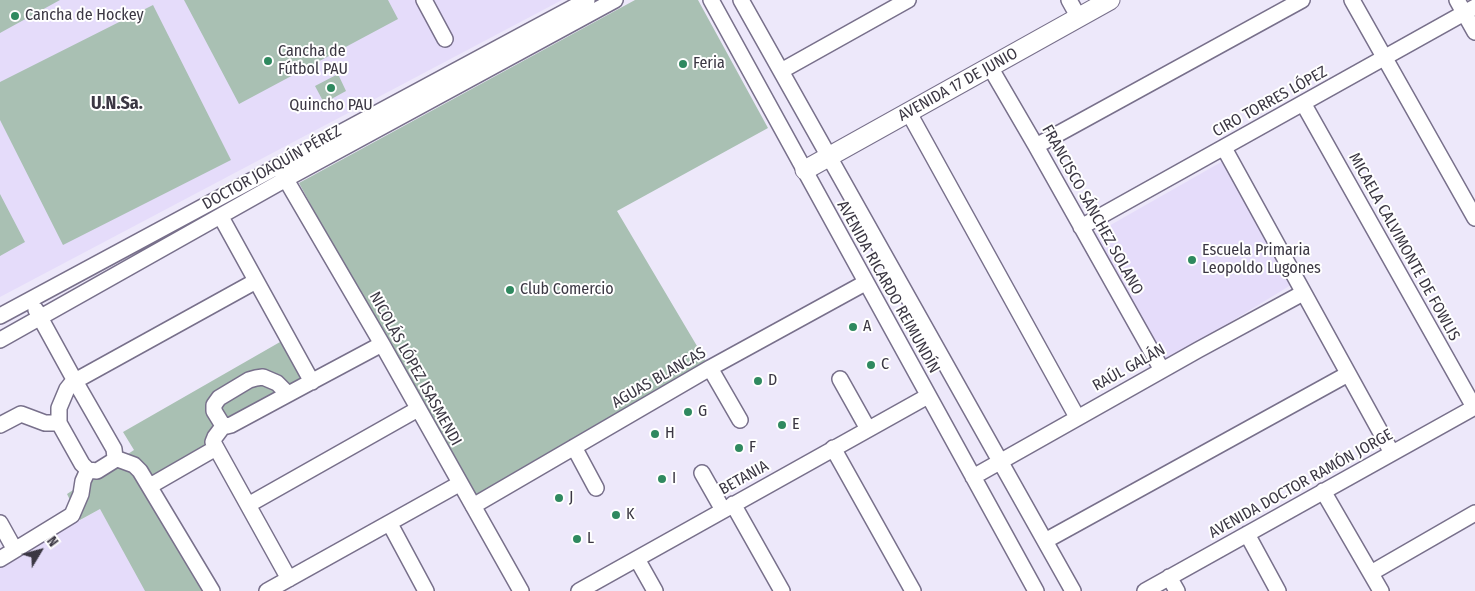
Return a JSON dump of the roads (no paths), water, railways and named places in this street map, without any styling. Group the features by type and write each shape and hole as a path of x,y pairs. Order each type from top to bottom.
{"main road":[{"name":"AVENIDA 17 DE JUNIO","path":"805,170 1110,0"}],"street":[{"path":"424,0 445,39"},
{"name":"DOCTOR JOAQUÍN PÉREZ","path":"0,316 587,0"},
{"name":"DOCTOR JOAQUÍN PÉREZ","path":"0,340 286,179 615,0"},
{"name":"AVENIDA RICARDO REIMUNDÍN","path":"711,0 1036,591"},
{"name":"AVENIDA RICARDO REIMUNDÍN","path":"741,0 1073,591"},
{"path":"781,71 908,0"},
{"path":"1069,0 1079,18"},
{"path":"1036,146 1302,0"},
{"path":"1352,0 1384,58 1470,199 1475,218"},
{"path":"1466,7 1475,32"},
{"name":"CIRO TORRES LÓPEZ","path":"1081,227 1304,104 1384,58 1466,7"},
{"name":"FRANCISCO SÁNCHEZ SOLANO","path":"990,67 1162,370"},
{"name":"MICAELA CALVIMONTE DE FOWLIS","path":"1304,104 1474,407"},
{"path":"909,113 1077,417"},
{"path":"1224,148 1392,453"},
{"name":"NICOLÁS LÓPEZ ISASMENDI","path":"278,166 382,344 459,484 521,591"},
{"path":"220,217 312,382"},
{"path":"115,458 97,471 88,470 82,464 59,423 59,408 67,389 75,380 256,281"},
{"name":"AGUAS BLANCAS","path":"473,506 710,368 865,283"},
{"name":"RAÚL GALÁN","path":"973,477 1077,417 1303,293"},
{"path":"30,300 114,449 115,458"},
{"path":"224,425 231,425 382,344"},
{"path":"710,368 740,420"},
{"path":"1044,541 1348,374"},
{"path":"224,425 214,411 215,401 249,380 263,377 277,382 288,394"},
{"path":"840,379 868,429"},
{"name":"BETANIA","path":"579,591 928,396"},
{"name":"AVENIDA DOCTOR RAMÓN JORGE","path":"1145,591 1474,407"},
{"path":"248,506 418,409"},
{"path":"0,425 21,414 44,423 59,423"},
{"path":"224,425 213,442 289,579"},
{"path":"574,447 596,488"},
{"path":"150,486 216,448"},
{"path":"834,448 913,591"},
{"path":"115,458 134,465 150,486 212,591"},
{"path":"0,559 72,515 88,470"},
{"path":"702,473 728,507 782,591"},
{"path":"267,591 459,484"},
{"path":"1324,491 1381,591"},
{"path":"1371,573 1475,513"},
{"path":"0,523 15,550"},
{"path":"390,524 426,591"},
{"path":"1247,534 1278,591"},
{"path":"637,559 655,591"},
{"path":"1169,577 1177,591"}],"place":[{"name":"Cancha de Hockey","path":"15,16"},
{"name":"Cancha de Fútbol PAU","path":"268,61"},
{"name":"Feria","path":"683,64"},
{"name":"Quincho PAU","path":"331,88"},
{"name":"Escuela Primaria Leopoldo Lugones","path":"1192,260"},
{"name":"Club Comercio","path":"510,290"},
{"name":"A","path":"853,327"},
{"name":"C","path":"871,365"},
{"name":"D","path":"758,381"},
{"name":"G","path":"688,412"},
{"name":"E","path":"782,425"},
{"name":"H","path":"655,434"},
{"name":"F","path":"739,448"},
{"name":"I","path":"662,479"},
{"name":"J","path":"559,498"},
{"name":"K","path":"616,515"},
{"name":"L","path":"577,539"}],"district":[{"name":"U.N.Sa.","path":"117,104"}]}
